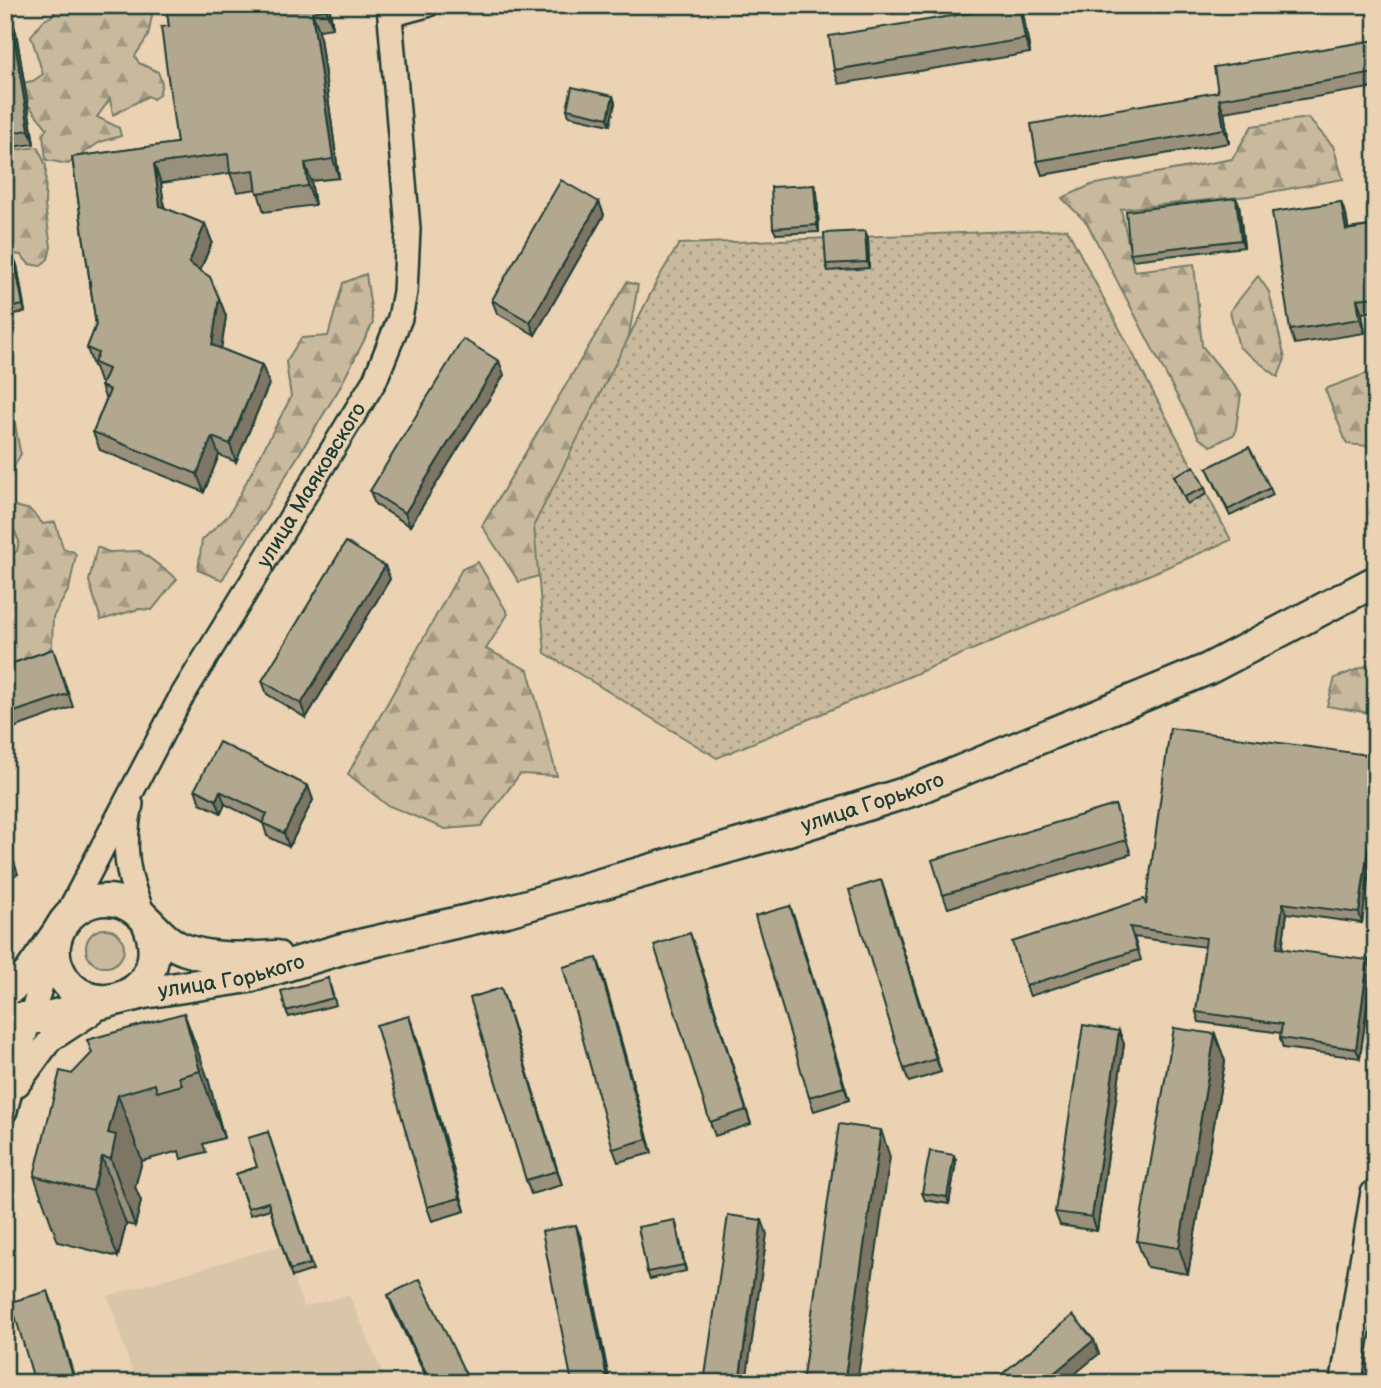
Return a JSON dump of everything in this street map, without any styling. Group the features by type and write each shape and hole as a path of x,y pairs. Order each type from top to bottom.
{"street":[{"path":"390,10 427,5"},
{"name":"улица Маяковского","path":"7,1104 17,1019 59,932 140,771 179,701 375,380 400,318 405,292 408,229 390,10"},
{"name":"улица Горького","path":"118,998 249,976 342,949 507,911 785,831 914,790 1208,669 1376,581"},
{"path":"7,1104 50,1040 71,1024 144,981 153,963 155,942 133,892 125,857 128,817 140,771"},
{"path":"5,992 39,962 77,908 105,900 124,904 147,922"},
{"name":"улица Горького","path":"147,922 167,942 202,955 275,956 342,949"},
{"path":"59,932 56,962 69,985 92,998 118,998"},
{"path":"17,1019 55,1016 118,998"},
{"path":"1346,1383 1376,1195"}],"shaded area":[{"path":"282,1245 303,1307 349,1295 387,1383 136,1383 108,1296"}],"green space":[{"path":"50,5 154,5 148,36 135,56 139,63 158,72 162,83 159,95 153,99 148,96 113,115 110,99 97,117 119,128 121,136 100,142 68,164 46,160 43,134 47,128 21,96 21,83 33,81 43,74 31,36 43,21 55,14"},
{"path":"1308,118 1333,146 1343,179 1248,196 1121,209 1134,271 1194,264 1202,346 1241,394 1235,434 1211,446 1199,438 1087,223 1062,198 1091,185 1232,159 1252,126"},
{"path":"38,147 46,166 45,206 51,247 48,259 40,266 29,264 21,255 5,253 5,151"},
{"path":"1067,229 1231,540 717,758 545,653 534,525 659,277 679,244"},
{"path":"366,274 373,323 339,389 222,580 198,570 202,540 229,515 291,397 286,362 301,338 328,336 343,283"},
{"path":"1258,276 1269,292 1285,359 1278,377 1239,347 1230,311"},
{"path":"627,282 638,285 624,363 551,572 519,582 482,526"},
{"path":"1376,370 1376,441 1368,446 1347,444 1325,389"},
{"path":"5,396 13,414 21,454 12,470 5,472"},
{"path":"15,506 30,510 43,524 55,522 63,548 76,555 69,589 53,617 52,645 48,651 12,669 5,660 5,559 17,551 19,541 5,511"},
{"path":"97,547 109,552 140,551 177,579 152,610 139,609 101,620 89,581"},
{"path":"478,562 508,614 486,649 528,670 557,776 520,774 481,826 445,829 387,805 348,774 462,569"},
{"path":"1376,662 1376,714 1327,706 1335,678"},
{"path":"105,929 118,935 124,948 118,961 105,967 92,961 86,948 92,935"}],"building":[{"path":"166,5 325,5 326,10 312,12 333,159 305,163 308,186 257,193 254,170 230,173 228,154 154,164 160,206 205,224 189,263 210,277 219,298 212,345 262,365 230,444 212,437 197,474 93,432 110,390 101,386 108,369 94,363 98,353 87,348 96,325 72,157 177,143 161,27 169,26"},
{"path":"1019,5 1025,39 834,70 829,36"},
{"path":"11,18 29,130 5,134 5,19"},
{"path":"1376,40 1376,73 1219,99 1224,129 1037,161 1031,124 1218,92 1214,67"},
{"path":"572,87 613,96 608,118 567,109"},
{"path":"561,180 599,202 530,322 492,300"},
{"path":"814,185 817,225 773,228 771,187"},
{"path":"1236,198 1241,240 1130,253 1126,211"},
{"path":"1341,202 1346,230 1376,225 1376,297 1357,299 1360,319 1290,330 1272,212"},
{"path":"865,231 867,262 826,264 824,233"},
{"path":"14,258 23,305 5,309 5,260"},
{"path":"463,339 499,361 405,513 370,491"},
{"path":"1249,447 1270,488 1228,510 1207,468"},
{"path":"1194,466 1205,488 1184,497 1174,476"},
{"path":"346,542 385,566 301,704 262,681"},
{"path":"53,649 68,694 5,715 5,666"},
{"path":"1170,728 1376,756 1376,791 1359,913 1283,903 1277,948 1368,960 1356,1049 1280,1038 1282,1024 1196,1012 1206,938 1130,927 1137,950 1026,986 1012,942 1144,899 1146,905"},
{"path":"219,742 308,786 284,833 262,823 267,814 220,791 216,800 195,789"},
{"path":"1115,805 1126,840 943,895 932,860"},
{"path":"5,835 15,867 5,870"},
{"path":"881,880 936,1059 904,1069 849,890"},
{"path":"790,906 844,1087 809,1097 755,916"},
{"path":"690,933 746,1110 710,1122 654,945"},
{"path":"597,958 647,1139 613,1149 563,967"},
{"path":"328,978 333,998 286,1011 281,991"},
{"path":"501,988 557,1171 526,1180 470,998"},
{"path":"184,1013 200,1071 179,1077 182,1085 157,1092 155,1084 118,1095 108,1133 116,1135 111,1159 102,1157 93,1191 34,1176 60,1071 72,1074 92,1053 87,1040"},
{"path":"409,1016 460,1198 427,1207 376,1025"},
{"path":"1083,1025 1119,1031 1092,1217 1055,1212"},
{"path":"1174,1028 1215,1034 1179,1248 1137,1241"},
{"path":"839,1124 881,1130 844,1383 802,1383"},
{"path":"268,1132 310,1264 290,1270 268,1202 248,1208 236,1174 257,1167 248,1138"},
{"path":"930,1151 954,1155 947,1197 922,1193"},
{"path":"728,1215 762,1220 739,1383 704,1383"},
{"path":"675,1220 684,1265 647,1272 638,1227"},
{"path":"576,1225 608,1383 572,1383 542,1231"},
{"path":"420,1279 470,1383 431,1383 388,1295"},
{"path":"48,1291 75,1383 35,1383 11,1302"},
{"path":"1073,1315 1094,1340 1042,1383 991,1383"}]}
